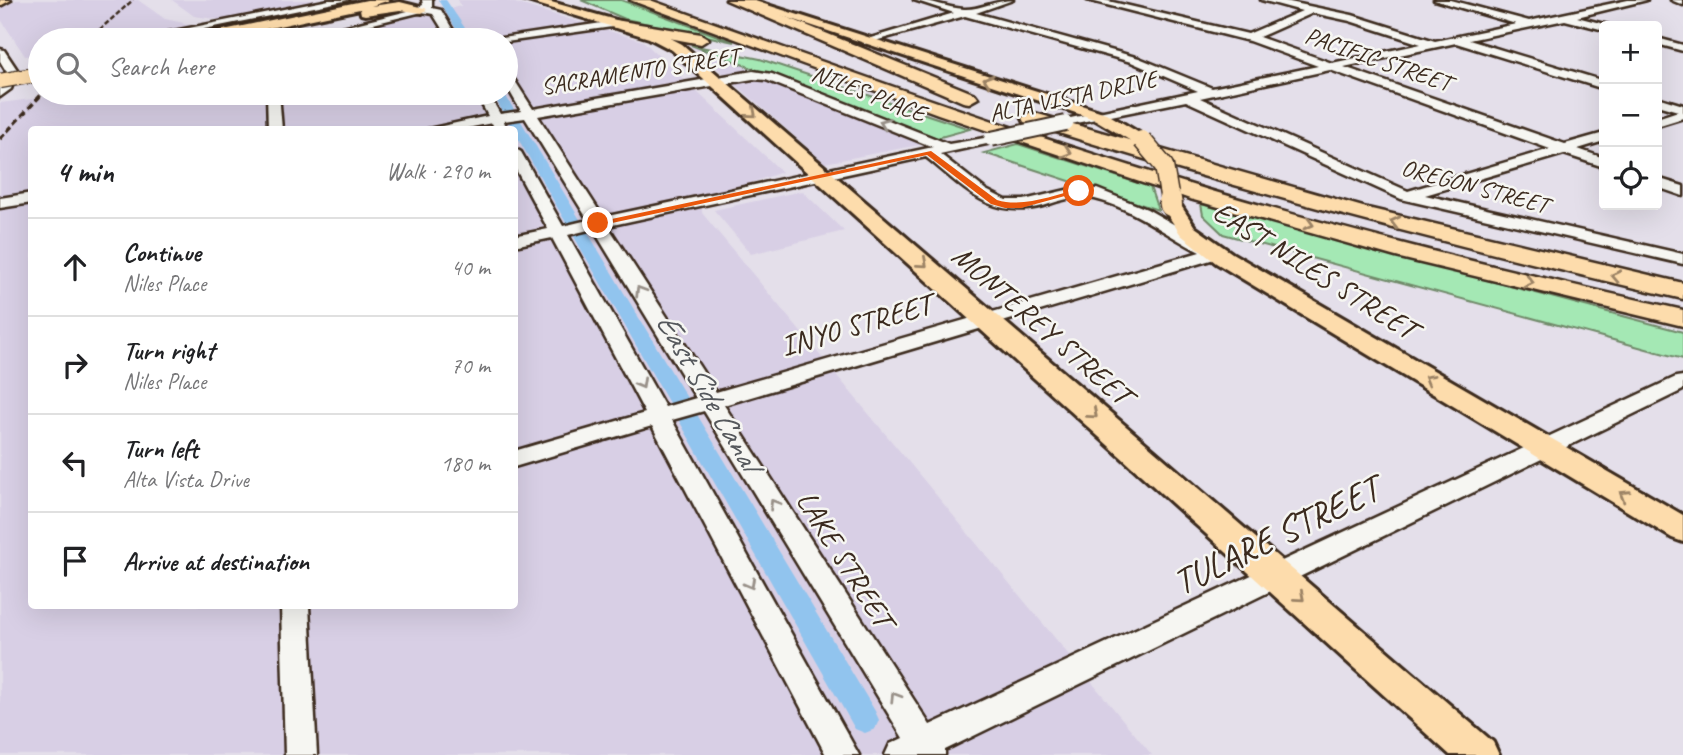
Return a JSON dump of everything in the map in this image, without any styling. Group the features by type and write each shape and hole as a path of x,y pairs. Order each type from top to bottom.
{"highway":[{"path":"637,0 910,99 1132,173 1487,272 1683,318"},
{"path":"684,0 969,98 1234,180 1507,250 1683,291"},
{"path":"733,0 969,98"},
{"path":"615,24 733,46 910,99"}],"main road":[{"path":"273,28 384,0"},
{"path":"253,28 360,6 405,0"},
{"name":"MONTEREY STREET","path":"530,0 654,34 673,44 1479,755"},
{"name":"EAST NILES STREET","path":"741,0 1100,116 1142,140 1164,166 1171,205 1188,231 1215,253 1683,530"},
{"path":"360,6 424,4"},
{"path":"4,76 28,71"},
{"path":"4,76 28,75"}],"street":[{"path":"197,28 344,0"},
{"path":"919,0 1135,60 1210,92"},
{"path":"868,42 1008,0"},
{"name":"PACIFIC STREET","path":"1093,0 1248,37 1599,161"},
{"path":"1266,0 1352,18 1435,44"},
{"path":"1248,37 1336,0"},
{"path":"1439,0 1529,24"},
{"path":"1588,0 1613,6"},
{"name":"ALTA VISTA DRIVE","path":"518,240 1642,0"},
{"path":"1676,0 1683,2"},
{"path":"338,28 424,4 437,12 447,28"},
{"path":"1564,17 1599,26"},
{"path":"518,37 615,24"},
{"path":"1455,40 1601,84"},
{"path":"1662,42 1683,48"},
{"path":"0,52 7,86 0,93"},
{"name":"SACRAMENTO STREET","path":"465,126 500,122 527,113 715,80 753,75 774,80"},
{"name":"NILES PLACE","path":"774,80 948,148"},
{"name":"LAKE STREET","path":"518,97 709,401 919,751"},
{"name":"OREGON STREET","path":"1187,97 1407,196 1683,259"},
{"path":"1662,103 1683,112"},
{"path":"274,105 275,126"},
{"path":"489,105 500,122"},
{"path":"1662,120 1683,112"},
{"path":"1407,196 1599,138"},
{"name":"NILES PLACE","path":"929,152 994,202 1013,206 1074,192 1098,195 1133,208 1215,253"},
{"path":"518,159 843,755"},
{"path":"1662,184 1683,191"},
{"path":"0,203 28,199"},
{"name":"INYO STREET","path":"518,457 1215,253"},
{"name":"TULARE STREET","path":"919,751 1276,576 1683,382"},
{"path":"295,609 301,755"}],"shaded area":[{"path":"16,0 138,0 165,19 193,25 177,28 28,28 28,55 25,56 0,18 0,8"},
{"path":"172,0 328,0 222,20 194,16"},
{"path":"458,0 505,0 643,41 782,172 702,200 702,213 1152,755 0,755 0,103 28,99 28,105 518,105 518,28 364,28 461,6"},
{"path":"691,45 934,142 825,163"},
{"path":"802,191 844,231 751,254 714,210"}],"green space":[{"path":"581,0 621,0 734,42 625,19"},
{"path":"356,2 239,28 212,28"},
{"path":"691,45 760,59 970,129 937,138"},
{"path":"1018,144 1150,187 1158,210 984,153"},
{"path":"1201,204 1683,332 1683,359 1223,234 1203,215"}],"waterway":[{"name":"East Side Canal","path":"442,0 460,28"},
{"name":"East Side Canal","path":"505,105 517,126"},
{"name":"East Side Canal","path":"518,127 865,720"}],"railway":[{"path":"102,28 133,0"},
{"path":"0,139 32,105"}],"route":[{"path":"598,223 929,152 994,202 1005,205 1021,205 1079,191"}]}
